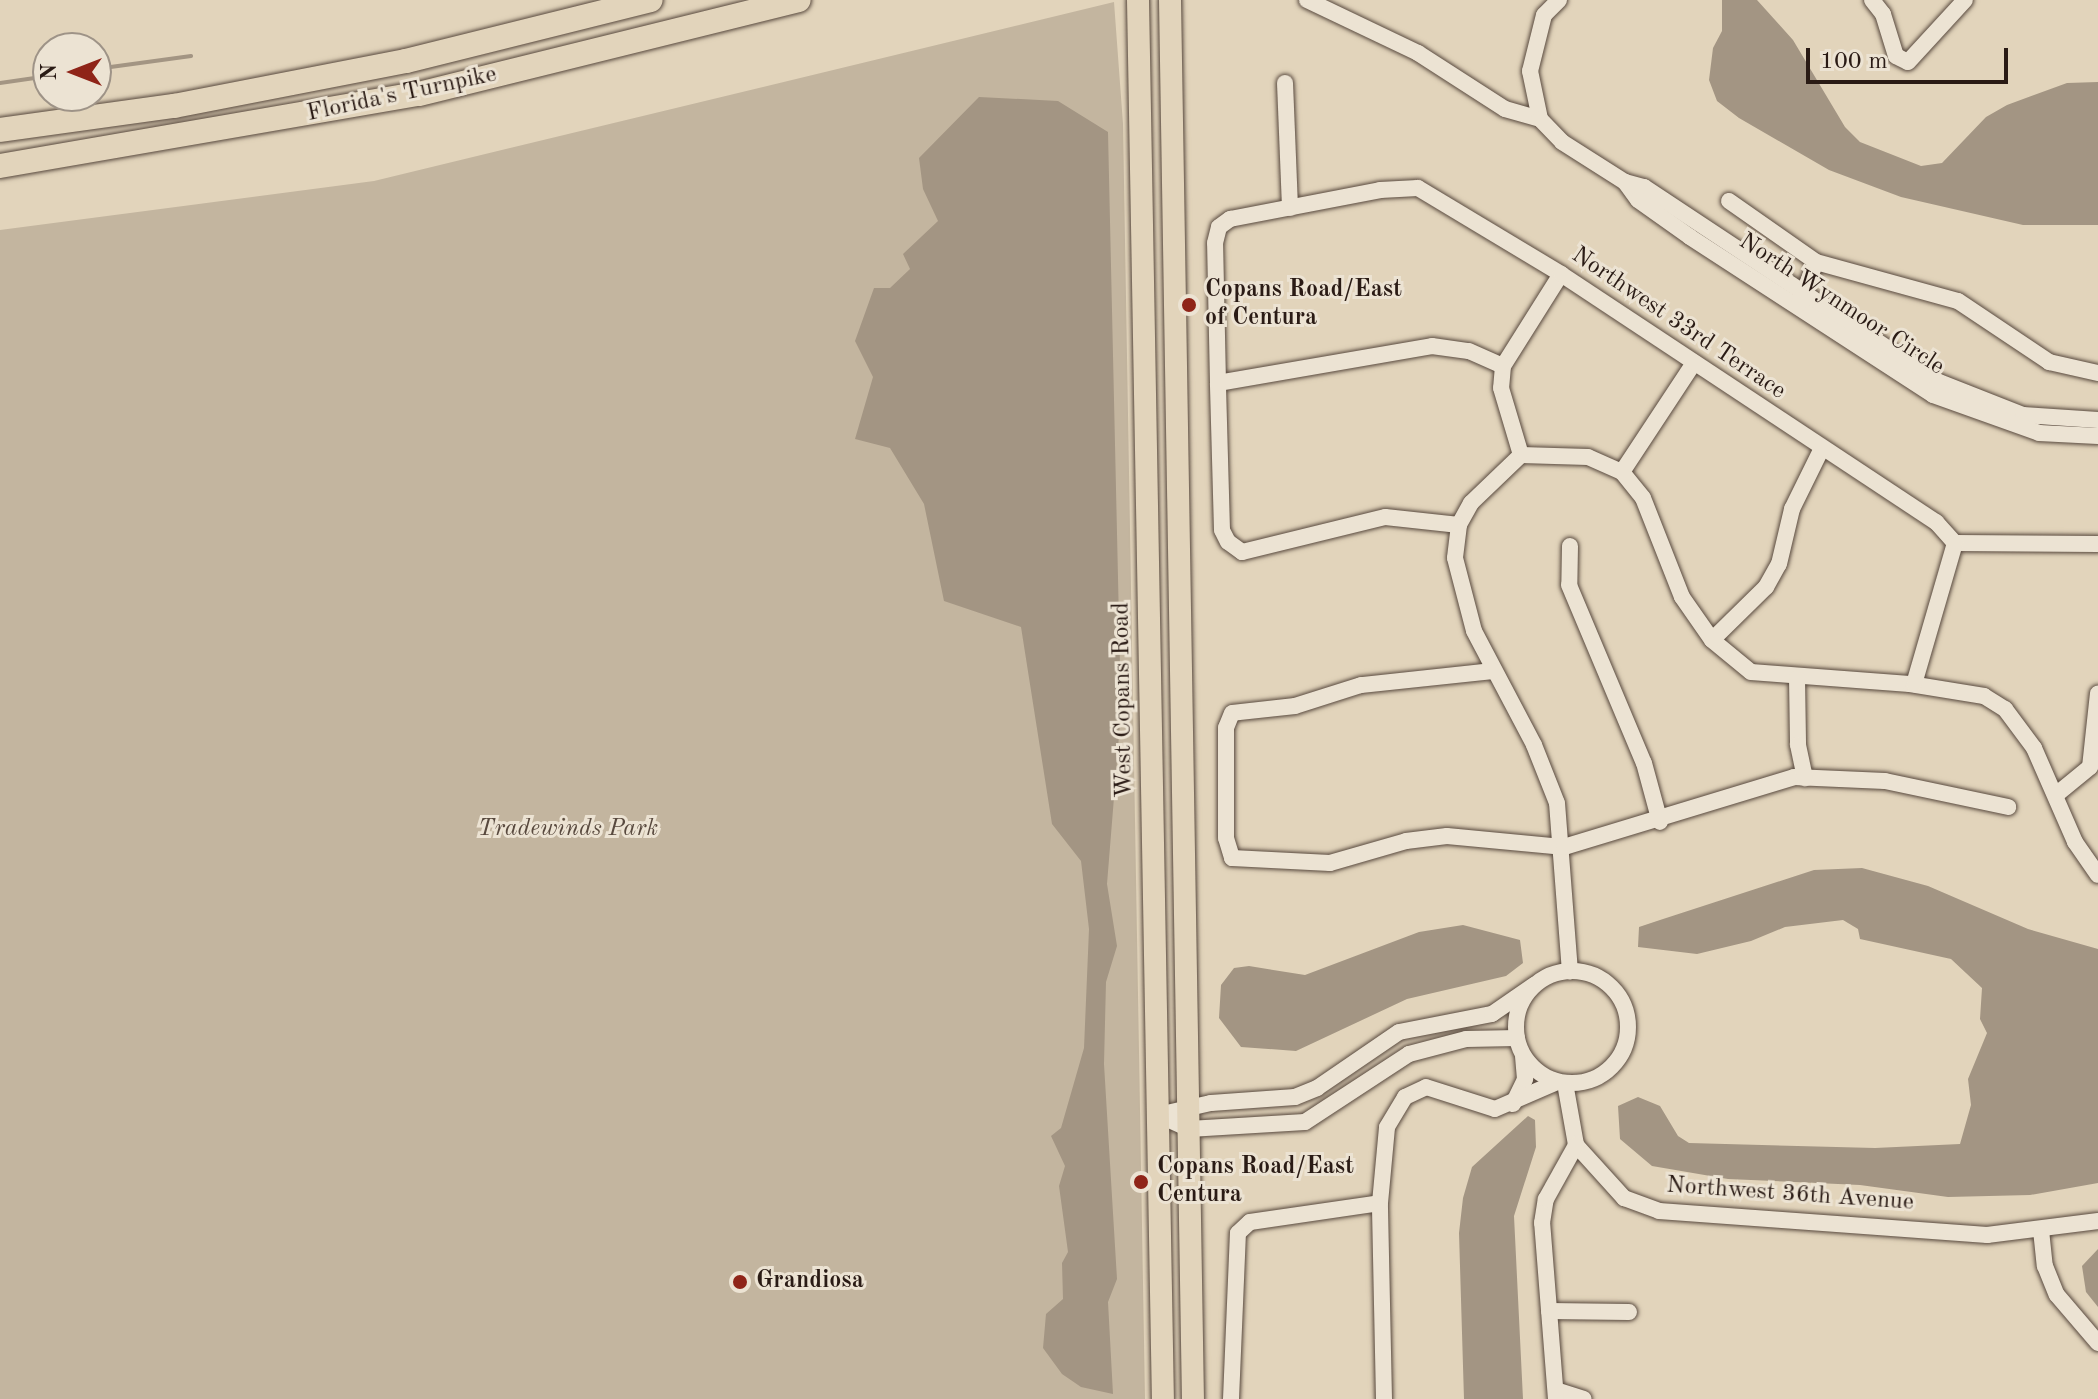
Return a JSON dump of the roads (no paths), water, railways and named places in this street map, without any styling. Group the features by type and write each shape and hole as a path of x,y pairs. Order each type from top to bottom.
{"highway":[{"name":"Florida's Turnpike","path":"0,130 174,106 406,61 651,0"},
{"name":"Florida's Turnpike","path":"0,166 419,94 799,0"}],"main road":[{"name":"West Copans Road","path":"1138,0 1163,1399"},
{"path":"1170,0 1193,1399"},
{"path":"1144,346 1176,347"}],"street":[{"path":"1307,0 1418,53 1505,109 1540,119 1530,71 1544,15 1559,0"},
{"path":"1872,0 1883,14 1896,56 1908,62 1965,0"},
{"path":"1285,83 1290,208"},
{"name":"North Wynmoor Circle","path":"1540,119 1562,142 1625,182 1638,200 1800,300 1975,399 2023,415 2098,420"},
{"name":"Northwest 33rd Terrace","path":"1218,383 1215,243 1219,227 1230,219 1380,190 1418,188 1561,274 1936,522 1955,543"},
{"path":"1729,201 1816,262 1958,301 2049,362 2098,373"},
{"path":"1800,300 1816,262"},
{"path":"1521,455 1501,388 1503,366 1561,274"},
{"name":"North Wynmoor Circle","path":"1800,300 1886,367 1973,412 2039,433 2098,436"},
{"path":"1459,525 1385,517 1242,552 1228,542 1222,530 1218,383 1432,346 1469,351 1503,366"},
{"path":"1622,472 1694,363"},
{"path":"1712,640 1766,587 1779,564 1792,509 1822,448"},
{"path":"1570,971 1564,847 1557,803 1534,745 1493,671 1461,592 1455,558 1459,525 1471,503 1521,455 1588,457 1622,472 1643,498 1682,597 1712,640 1751,672 1797,678 1914,684 1984,696 2005,709 2034,748 2057,794 2075,842 2098,875"},
{"path":"1914,684 1955,543 2098,544"},
{"path":"1570,546 1569,585 1644,763 1660,822"},
{"path":"1493,671 1361,685 1295,706 1232,713 1226,728 1226,838 1232,858 1330,863 1406,841 1447,836 1564,847 1660,822 1753,786 1805,778 1885,781 2008,807"},
{"path":"1797,678 1798,745 1805,778"},
{"path":"2057,794 2090,767 2098,693"},
{"path":"1189,1118 1295,1097 1317,1088 1399,1032 1492,1014 1534,985 1570,971 1594,976 1613,990 1622,1003 1627,1030 1620,1056 1610,1068 1589,1080 1561,1082 1495,1109 1475,1106 1426,1087 1405,1097 1387,1127 1380,1203 1384,1399"},
{"path":"1513,1104 1525,1079 1523,1055 1517,1038 1522,1001 1534,985"},
{"path":"1430,1024 1434,1048"},
{"path":"1158,1115 1305,1122 1409,1054 1466,1039 1517,1038"},
{"path":"1523,1055 1561,1082 1576,1145 1546,1199 1542,1223 1556,1394 1584,1399"},
{"path":"1295,1097 1305,1122"},
{"name":"Northwest 36th Avenue","path":"1576,1145 1624,1198 1659,1211 1987,1235 2098,1221"},
{"path":"1231,1399 1238,1233 1250,1222 1304,1218 1380,1203"},
{"path":"2041,1230 2045,1266 2057,1295 2098,1343"},
{"path":"1549,1311 1629,1312"}],"waterway":[{"path":"112,67 191,56"},
{"path":"0,83 32,78"}],"place":[{"name":"Copans Road/East of Centura","path":"1189,305"},
{"name":"Copans Road/East Centura","path":"1141,1182"},
{"name":"Grandiosa","path":"740,1282"}],"park label":[{"name":"Tradewinds Park","path":"568,830"}]}
